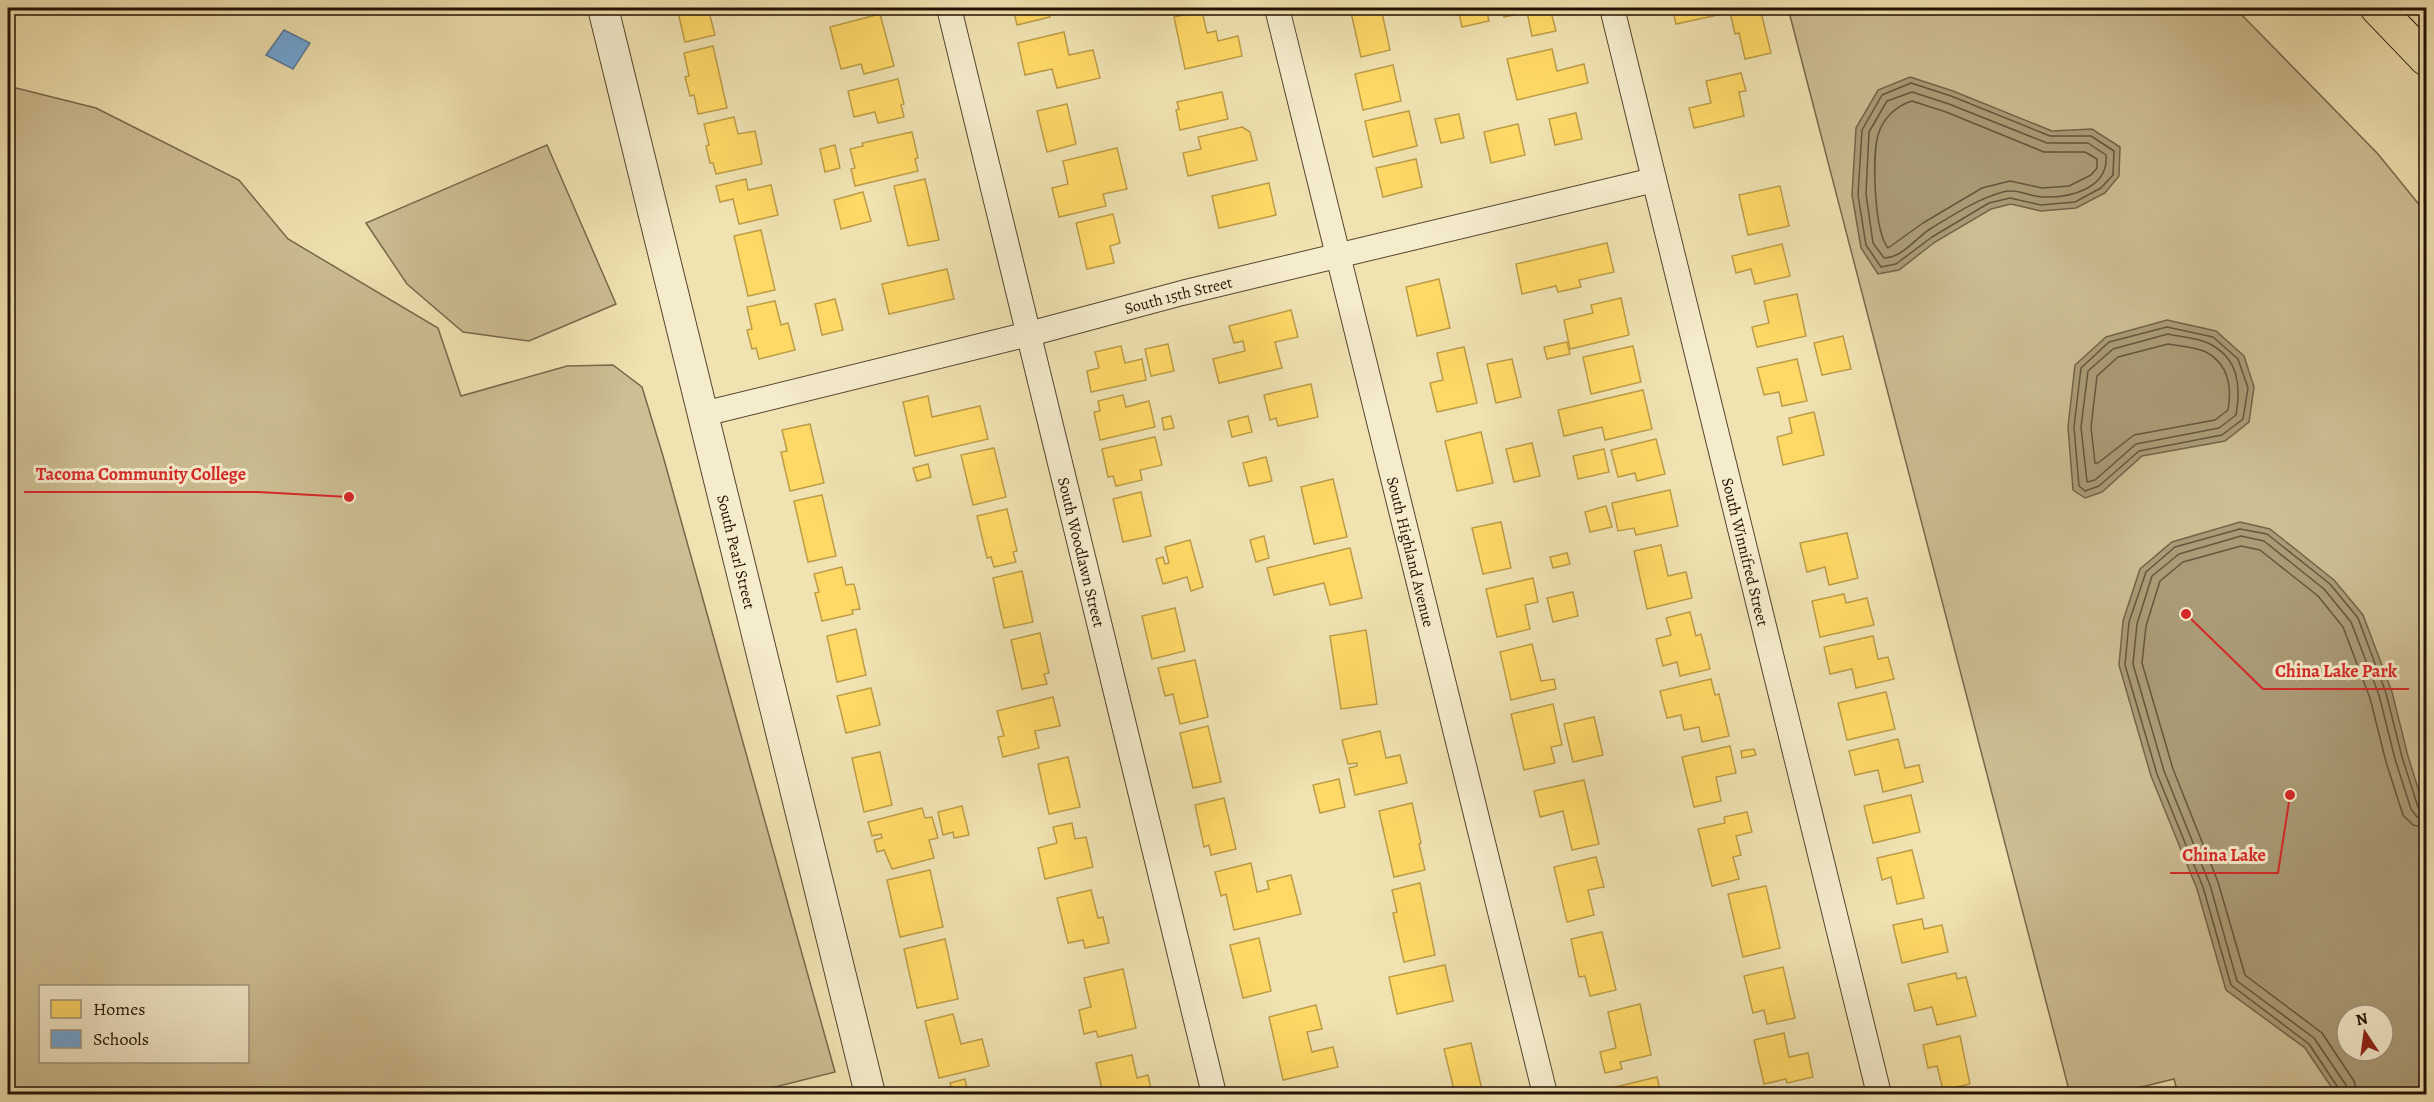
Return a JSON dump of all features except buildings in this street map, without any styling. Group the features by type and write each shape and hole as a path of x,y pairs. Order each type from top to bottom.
{"highway":[{"path":"2377,8 2427,59"},
{"path":"2382,8 2427,51"}],"street":[{"name":"South Pearl Street","path":"603,8 870,1095"},
{"name":"South Woodlawn Street","path":"949,8 1214,1095"},
{"name":"South Highland Avenue","path":"1277,8 1545,1095"},
{"name":"South Winnifred Street","path":"1612,8 1879,1095"},
{"name":"South 15th Street","path":"703,414 1338,255 1654,180"}],"shaded area":[{"path":"1788,8 2235,8 2378,154 2426,213 2426,1094 2178,1094 2174,1079 2113,1094 2070,1094"},
{"path":"8,86 96,108 239,180 288,239 438,328 461,396 567,366 613,365 642,387 835,1072 747,1094 8,1094"},
{"path":"547,145 616,304 529,341 463,332 407,284 366,223"}],"water":[{"path":"1910,77 1953,91 2052,131 2092,129 2120,147 2119,176 2105,193 2076,208 2041,211 2011,204 1991,209 1935,242 1899,270 1878,274 1861,248 1852,195 1856,128 1878,90"},
{"path":"2167,320 2216,331 2244,356 2254,387 2249,422 2225,441 2142,456 2102,492 2085,498 2073,490 2068,427 2075,365 2106,337"},
{"path":"2240,522 2270,529 2334,580 2363,615 2392,692 2426,814 2426,1094 2336,1094 2305,1048 2226,990 2197,889 2151,776 2119,665 2123,621 2140,569 2172,542"}],"place":[{"name":"Tacoma Community College","path":"349,497"},
{"name":"China Lake Park","path":"2186,614"},
{"name":"China Lake","path":"2290,795"}]}
